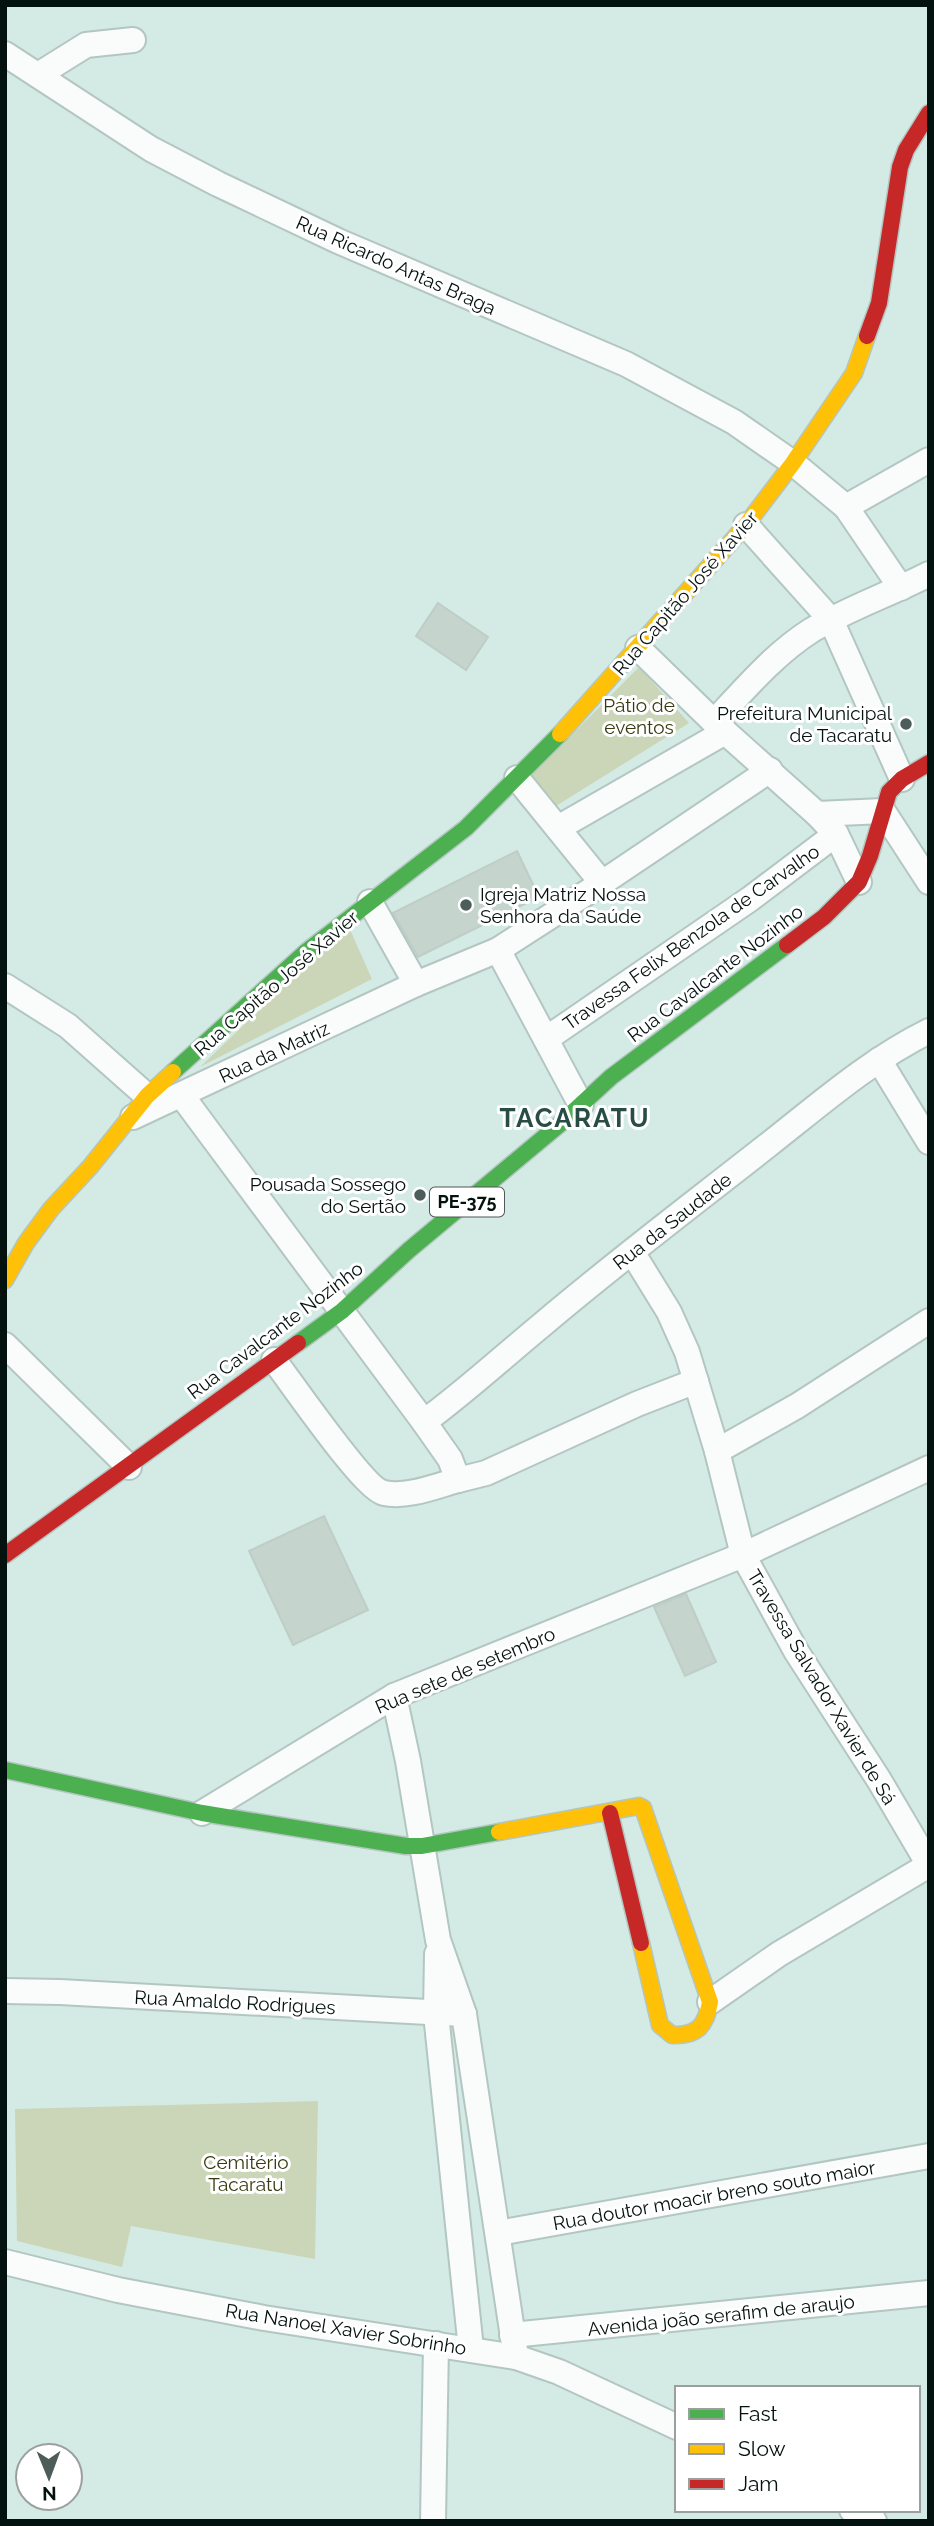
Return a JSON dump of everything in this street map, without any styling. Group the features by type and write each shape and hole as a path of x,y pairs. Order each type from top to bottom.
{"street":[{"path":"38,75 86,45 133,40"},
{"name":"Rua Ricardo Antas Braga","path":"5,54 151,149 218,184 338,241 626,364 734,422 793,463 846,507 901,588"},
{"name":"Rua Capitão José Xavier","path":"5,1280 26,1243 51,1209 90,1167 147,1096 307,951 458,835 569,726 746,525 793,463 854,373 879,303 900,167 906,150 929,113"},
{"path":"846,507 929,460"},
{"path":"746,525 831,620 902,779"},
{"path":"558,828 720,727 788,648 831,620 929,574"},
{"path":"638,648 836,834 859,882"},
{"name":"PE-375","path":"883,811 889,792 902,779 929,763"},
{"name":"Rua da Matriz","path":"131,1118 416,984 498,950 769,770"},
{"path":"517,778 602,883"},
{"path":"817,814 883,811 929,882"},
{"name":"Rua Cavalcante Nozinho","path":"5,1555 342,1311 611,1077 803,934 859,882 883,811"},
{"name":"Travessa Felix Benzola de Carvalho","path":"545,1039 750,899 836,834"},
{"path":"370,902 416,984"},
{"path":"498,950 581,1105"},
{"path":"5,986 68,1026 147,1096"},
{"name":"Rua da Saudade","path":"424,1422 632,1252 879,1060 929,1031"},
{"path":"879,1060 929,1142"},
{"path":"182,1096 424,1422 454,1470"},
{"name":"Travessa Salvador Xavier de Sá","path":"632,1252 669,1312 687,1352 717,1451 743,1555 796,1651 879,1780 929,1865"},
{"path":"717,1451 797,1405 929,1321"},
{"path":"5,1345 129,1467"},
{"path":"274,1360 323,1427 376,1490 395,1495 454,1470 486,1473 637,1404 696,1381"},
{"name":"Rua sete de setembro","path":"202,1813 394,1696 743,1555 929,1468"},
{"path":"394,1696 408,1761 438,1940 464,2014 514,2346"},
{"path":"5,1770 202,1813 385,1844 422,1846 617,1811 632,1806 643,1808 710,2002 707,2022 700,2030 684,2035 672,2035 660,2025 617,1811"},
{"path":"710,2002 779,1954 929,1865"},
{"path":"438,1940 436,2014 471,2349"},
{"name":"Rua Amaldo Rodrigues","path":"5,1991 464,2014"},
{"name":"Rua doutor moacir breno souto maior","path":"498,2233 929,2157"},
{"path":"453,2181 489,2177"},
{"name":"Rua Nanoel Xavier Sobrinho","path":"5,2262 118,2290 196,2305 471,2349 514,2346 559,2372 675,2426"},
{"name":"Avenida joão serafim de araujo","path":"514,2346 929,2293"},
{"path":"433,2521 436,2344"},
{"path":"856,2512 874,2521"}],"green space":[{"name":"Pátio de eventos","path":"639,667 689,723 556,806 532,775"},
{"path":"348,925 372,979 200,1067"},
{"name":"Cemitério Tacaratu","path":"318,2101 315,2259 131,2226 122,2267 17,2241 15,2109"}],"building":[{"path":"438,603 488,637 466,670 416,636"},
{"name":"Igreja Matriz Nossa Senhora da Saúde","path":"517,851 539,897 418,957 393,913"},
{"path":"324,1516 368,1610 293,1645 249,1551"},
{"path":"686,1594 716,1662 685,1676 654,1607"}],"traffic: fast":[{"path":"173,1072 307,951 466,828 560,734"},
{"path":"298,1343 342,1311 611,1077 787,945"},
{"path":"5,1770 202,1813 406,1846 422,1846 499,1832"}],"traffic: slow":[{"path":"560,734 746,525 793,463 854,373 867,336"},
{"path":"5,1280 26,1243 51,1209 90,1167 147,1096 173,1072"},
{"path":"499,1832 639,1806 643,1808 710,2002 706,2017 699,2028 688,2034 672,2035 660,2025 641,1943"}],"traffic: jam":[{"path":"867,336 879,303 900,167 906,150 929,113"},
{"path":"787,945 824,917 859,882 870,856 889,792 902,779 929,763"},
{"path":"5,1555 298,1343"},
{"path":"610,1813 641,1943"}],"place":[{"name":"Prefeitura Municipal de Tacaratu","path":"906,724"},
{"name":"Igreja Matriz Nossa Senhora da Saúde","path":"466,905"},
{"name":"Pousada Sossego do Sertão","path":"420,1195"}],"district":[{"name":"TACARATU","path":"575,1118"}]}
